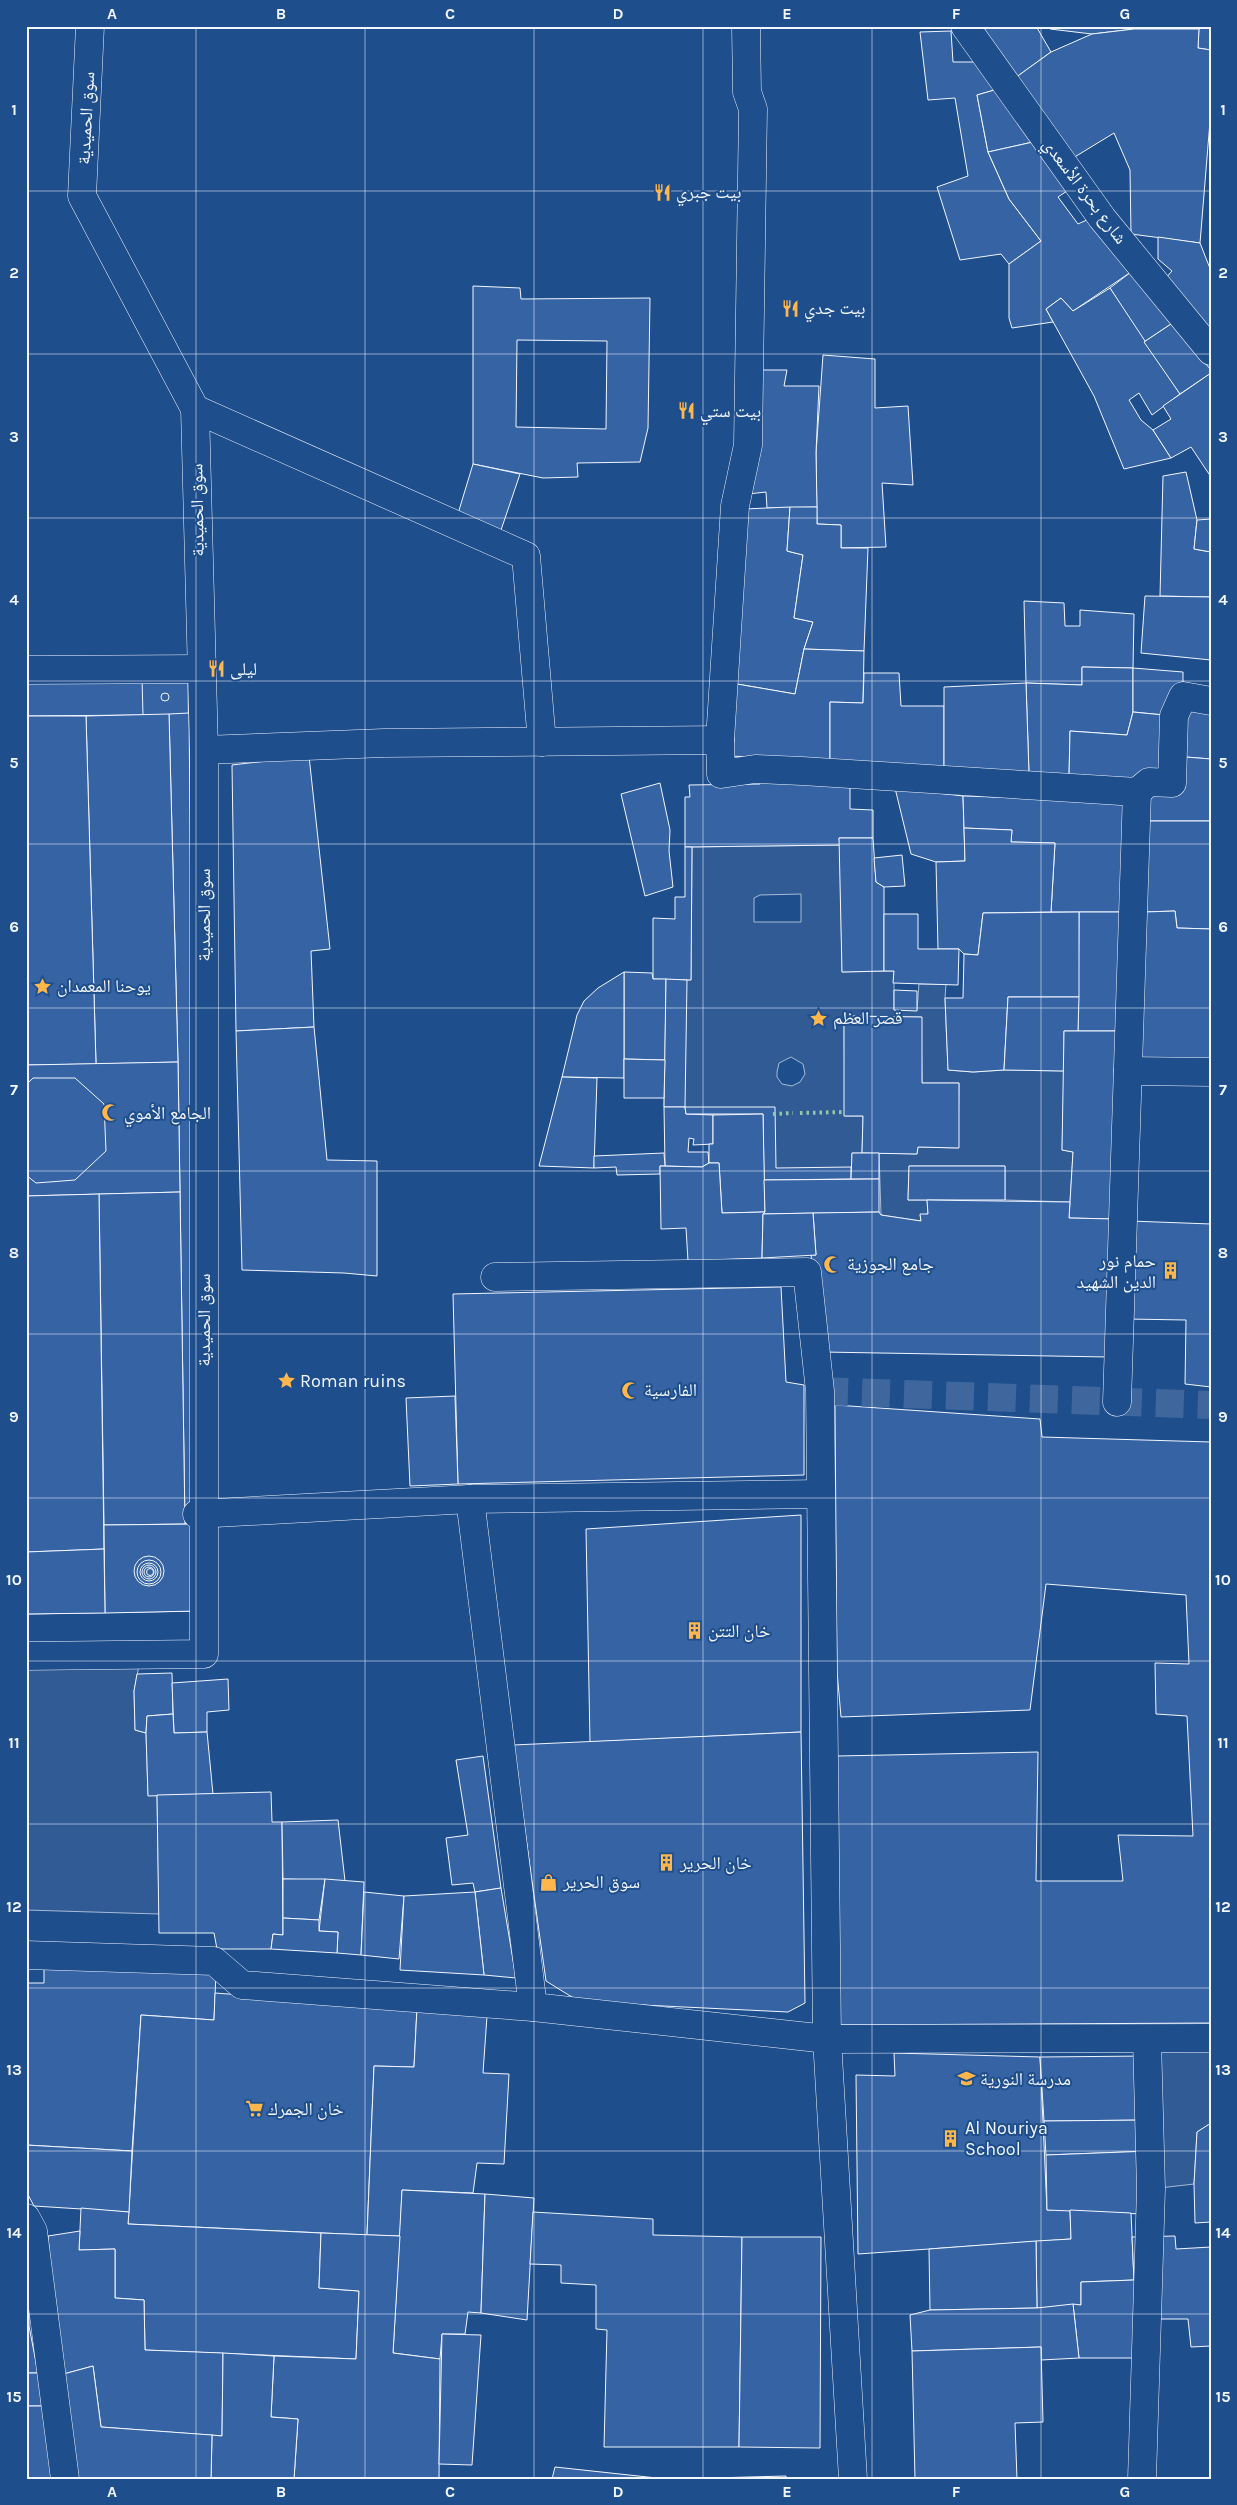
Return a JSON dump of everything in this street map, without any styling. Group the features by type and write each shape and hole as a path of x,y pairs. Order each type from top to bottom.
{"street":[{"name":"سوق الحميدية","path":"26,1656 204,1654 201,1514 204,750 195,409 82,196 90,26"},
{"path":"746,26 746,92 753,109 748,445 735,506 720,740 721,774 755,769 802,771 1137,792 1149,782 1172,783 1174,716 1183,696 1211,701"},
{"name":"شارع بحرة الأسعدي","path":"965,26 1102,218 1211,351"},
{"path":"195,409 526,556 542,742"},
{"path":"26,670 201,669"},
{"path":"204,750 384,743 720,740"},
{"path":"1117,1402 1137,792"},
{"path":"1128,1071 1211,1072"},
{"path":"495,1277 807,1272 820,1391 827,2039 853,2479"},
{"path":"201,1514 470,1499 821,1494"},
{"path":"470,1499 533,2007"},
{"path":"26,1955 214,1961 242,1985 533,2007 827,2039 1211,2038"},
{"path":"1142,2479 1151,2189 1147,2039"},
{"path":"26,2218 33,2231 65,2479"}],"shaded area":[{"path":"840,845 842,972 894,971 894,1010 917,1010 919,984 946,984 948,1070 973,1072 1004,1070 1064,1071 1062,1150 1073,1152 1070,1202 1005,1200 1005,1166 909,1166 908,1200 927,1200 928,1214 920,1215 921,1221 881,1215 879,1153 917,1154 918,1147 958,1148 959,1083 922,1083 921,1017 844,1016 845,1116 863,1116 862,1153 852,1153 851,1179 764,1180 763,1114 686,1114 664,1107 666,979 691,980 692,847","holes":["801,894 801,922 754,922 754,898 760,895","791,1057 803,1064 805,1074 800,1082 792,1086 782,1084 777,1077 779,1063"]},
{"path":"141,1655 134,1691 135,1730 146,1733 148,1795 157,1795 159,1914 26,1910 26,1656"},
{"path":"1211,2038 1211,2123 1197,2132 1194,2184 1151,2189 1147,2039"}],"building":[{"path":"989,26 1036,26 1051,52 1015,78 983,31"},
{"path":"1050,26 1199,26 1199,29 1134,29 1092,34 1050,29"},
{"path":"1199,26 1211,26 1211,50 1198,48"},
{"path":"1134,29 1199,29 1198,48 1211,50 1211,109 1200,243 1131,234 1130,170 1114,133 1073,158 1015,78 1051,52 1092,34"},
{"path":"951,31 953,62 978,62 998,89 977,95 988,152 1009,199 1041,241 1009,264 1001,254 960,260 937,187 968,176 955,98 928,100 920,32"},
{"path":"998,89 1033,142 988,152 977,95"},
{"path":"1033,142 1067,191 1058,197 1078,224 1091,218 1131,272 1073,311 1061,298 1046,309 1053,322 1012,328 1009,318 1009,264 1041,241 1009,199 988,152"},
{"path":"1158,237 1200,243 1211,271 1211,336 1163,281 1172,271 1158,259"},
{"path":"1131,272 1171,324 1144,342 1110,288"},
{"path":"473,286 520,288 521,299 650,298 648,428 640,462 577,463 578,477 543,478 473,464","holes":["517,340 607,341 606,429 516,427"]},
{"path":"1110,288 1180,394 1152,415 1139,393 1129,400 1141,420 1153,430 1171,458 1124,469 1094,396 1046,309 1061,298 1073,311"},
{"path":"1171,324 1211,370 1211,373 1180,394 1144,342"},
{"path":"823,355 875,359 875,408 908,406 913,485 882,483 886,547 841,548 841,525 817,524 816,453"},
{"path":"759,370 787,370 784,386 819,386 816,453 817,507 767,508 766,492 748,494"},
{"path":"1211,373 1211,477 1191,447 1171,458 1153,430 1171,419 1163,406"},
{"path":"473,464 520,474 500,533 457,517"},
{"path":"1186,472 1197,520 1194,549 1211,552 1211,597 1160,596 1163,476"},
{"path":"790,507 787,551 803,555 794,618 813,622 804,649 795,694 737,684 744,509"},
{"path":"790,507 817,507 817,524 841,525 841,548 868,548 864,651 804,649 813,622 794,618 803,555 787,551"},
{"path":"1211,519 1211,552 1194,549 1197,520"},
{"path":"1145,596 1211,597 1211,660 1141,653"},
{"path":"1024,601 1064,603 1065,626 1080,626 1080,610 1134,614 1133,668 1082,667 1082,685 1026,683"},
{"path":"804,649 864,651 863,703 830,702 830,760 729,756 737,684 795,694"},
{"path":"1082,667 1133,668 1133,712 1127,735 1070,731 1069,778 1029,774 1026,683 1082,685"},
{"path":"1133,668 1183,672 1183,696 1211,701 1211,759 1173,756 1174,716 1133,712"},
{"path":"864,673 899,673 901,706 944,706 944,767 830,760 830,702 863,703"},
{"path":"188,678 189,713 143,715 142,679"},
{"name":"الجامع الأموي","path":"188,678 198,1611 26,1614 26,680"},
{"path":"142,679 143,715 26,716 26,680"},
{"path":"1026,683 1029,774 944,767 944,687"},
{"path":"165,693 169,697 165,701 161,697"},
{"path":"1133,712 1174,716 1172,783 1069,778 1070,731 1127,735"},
{"path":"189,713 197,1524 185,1524 178,1062 169,714"},
{"path":"169,714 178,1062 96,1064 86,716"},
{"path":"26,716 86,716 96,1064 26,1065"},
{"path":"309,756 330,949 311,951 314,1027 236,1031 232,765"},
{"path":"1173,756 1211,759 1211,821 1146,821 1149,782"},
{"path":"759,772 850,781 850,809 873,810 873,838 839,838 840,845 685,847 685,797 690,797 689,785 760,784"},
{"path":"660,783 670,830 669,851 673,887 645,896 621,794"},
{"path":"895,788 963,796 965,861 936,862 911,854"},
{"path":"963,796 1123,801 1121,912 1051,912 1055,843 1011,842 1012,830 964,828"},
{"path":"1146,821 1211,821 1211,929 1177,928 1175,911 1144,912"},
{"path":"964,828 1012,830 1011,842 1055,843 1051,912 983,913 978,955 964,954 959,949 938,949 936,862 965,861"},
{"path":"839,838 873,838 876,882 884,887 884,971 842,972"},
{"path":"685,847 692,847 691,980 653,979 653,918 675,919 675,897 685,897"},
{"path":"902,855 905,886 884,887 876,882 874,858"},
{"path":"1175,911 1177,928 1211,929 1211,1063 1142,1061 1144,912"},
{"path":"1079,912 1121,912 1119,1031 1078,1031"},
{"path":"1079,912 1079,997 1008,997 1004,1070 973,1072 948,1070 945,998 963,998 964,954 978,955 983,913"},
{"path":"884,914 918,914 918,949 959,949 958,985 893,983 894,971 884,971"},
{"path":"624,972 652,973 653,979 666,979 665,1060 624,1059"},
{"path":"624,972 624,1078 562,1077 577,1015 584,1001 598,988"},
{"path":"666,979 687,980 685,1107 664,1107"},
{"path":"894,990 917,991 917,1011 894,1010"},
{"path":"1008,997 1079,997 1078,1031 1064,1031 1064,1071 1004,1070"},
{"path":"844,1016 922,1017 922,1083 959,1083 959,1148 918,1147 917,1154 862,1153 863,1116 844,1116"},
{"path":"314,1027 327,1160 377,1161 377,1276 344,1273 242,1270 236,1031"},
{"path":"1064,1031 1119,1031 1114,1219 1069,1218 1073,1152 1062,1150"},
{"path":"624,1059 665,1060 664,1098 624,1098"},
{"path":"178,1062 180,1192 26,1196 26,1065"},
{"path":"562,1077 597,1078 594,1168 539,1166"},
{"path":"33,1078 75,1078 104,1104 106,1151 75,1180 36,1183 26,1175 26,1085"},
{"path":"664,1107 685,1107 686,1114 713,1115 713,1144 693,1145 694,1139 689,1138 688,1152 708,1152 709,1163 702,1167 665,1166"},
{"path":"685,1107 775,1107 776,1168 851,1167 851,1179 764,1180 763,1114 686,1114"},
{"path":"763,1114 765,1212 722,1213 719,1163 709,1163 709,1144 713,1144 713,1115"},
{"path":"664,1153 665,1166 660,1166 660,1174 617,1175 616,1167 594,1168 594,1156"},
{"path":"852,1153 879,1153 879,1179 851,1179"},
{"path":"709,1163 719,1163 722,1213 765,1212 763,1214 762,1258 688,1261 686,1228 661,1229 660,1166 702,1167"},
{"path":"909,1166 1005,1166 1005,1200 908,1200"},
{"path":"879,1179 879,1212 763,1214 765,1212 764,1180"},
{"path":"180,1192 185,1524 104,1525 99,1194"},
{"path":"99,1194 104,1549 28,1552 26,1196"},
{"path":"927,1200 1070,1202 1069,1218 1114,1219 1108,1357 823,1352 811,1255 816,1255 813,1213 879,1212 881,1215 921,1221 920,1214 928,1214"},
{"path":"813,1213 816,1255 762,1258 763,1214"},
{"name":"حمام نور الدين الشهيد","path":"1130,1221 1211,1224 1211,1387 1185,1384 1186,1320 1127,1319"},
{"name":"الفارسية","path":"781,1287 786,1382 804,1385 804,1475 458,1484 453,1294"},
{"path":"455,1396 458,1484 410,1486 406,1398"},
{"path":"835,1405 1040,1419 1042,1437 1211,1442 1211,2023 839,2025 837,1756 1038,1752 1036,1881 1123,1881 1118,1835 1193,1836 1187,1716 1156,1714 1155,1663 1189,1664 1186,1595 1046,1584 1030,1710 841,1717 837,1671"},
{"path":"26,1424 28,1552 26,1552"},
{"name":"خان التتن","path":"801,1515 801,1732 590,1742 586,1529"},
{"path":"197,1524 198,1611 105,1613 104,1525"},
{"path":"104,1549 105,1613 26,1614 26,1552"},
{"path":"149,1556 160,1560 164,1571 160,1582 149,1586 138,1582 134,1571 138,1560"},
{"path":"149,1560 157,1564 161,1572 157,1580 149,1584 141,1580 137,1572 141,1564"},
{"path":"145,1563 153,1563 158,1568 156,1579 145,1581 140,1576 140,1568"},
{"path":"149,1565 154,1567 156,1572 154,1577 149,1579 144,1577 142,1572 144,1567"},
{"path":"147,1567 151,1567 154,1572 153,1576 147,1577 144,1574 144,1570"},
{"path":"150,1569 153,1572 150,1575 147,1572"},
{"path":"172,1673 173,1714 147,1716 146,1733 135,1730 134,1691 137,1674"},
{"path":"228,1679 229,1710 207,1712 207,1732 174,1733 172,1683"},
{"path":"173,1714 174,1733 207,1732 213,1794 148,1796 147,1716"},
{"name":"خان الحرير","path":"801,1732 805,2003 788,2012 580,2002 546,1981 513,1745"},
{"path":"483,1756 501,1888 475,1892 473,1883 452,1885 446,1838 468,1835 456,1760"},
{"path":"271,1792 272,1822 282,1822 283,1935 273,1934 271,1949 217,1949 214,1933 159,1933 157,1795"},
{"path":"338,1820 345,1881 283,1879 282,1822"},
{"path":"283,1879 325,1879 319,1920 283,1918"},
{"path":"325,1879 364,1882 361,1955 337,1953 338,1932 319,1931"},
{"path":"501,1888 516,1978 484,1975 475,1892"},
{"path":"364,1892 404,1896 399,1959 361,1955"},
{"path":"475,1892 484,1975 400,1970 404,1896"},
{"path":"283,1918 319,1920 319,1931 338,1932 337,1953 271,1949 273,1934 283,1935"},
{"path":"44,1969 216,1973 214,2020 141,2015 132,2151 26,2145 26,1983 44,1983"},
{"name":"خان الجمرك","path":"215,1993 417,2008 414,2067 374,2066 367,2235 128,2224 141,2015 214,2020"},
{"path":"417,2008 487,2016 483,2073 509,2074 504,2164 477,2163 473,2193 402,2190 400,2236 367,2235 374,2066 414,2067"},
{"name":"Al Nouriya School","path":"894,2053 1040,2057 1047,2210 1070,2210 1071,2239 858,2254 856,2075 895,2076"},
{"path":"1147,2056 1148,2120 1044,2121 1040,2057"},
{"path":"1148,2120 1150,2151 1046,2155 1044,2121"},
{"path":"1211,2123 1211,2222 1195,2223 1194,2184 1197,2132"},
{"path":"26,2145 132,2151 129,2212 34,2206 26,2191"},
{"path":"1150,2151 1142,2214 1047,2210 1046,2155"},
{"path":"402,2190 485,2194 481,2313 468,2312 465,2334 442,2334 440,2359 393,2353"},
{"path":"485,2194 534,2198 527,2320 481,2313"},
{"path":"81,2208 129,2212 128,2224 321,2233 319,2288 359,2291 356,2359 145,2350 144,2300 115,2298 115,2249 79,2250"},
{"path":"1070,2210 1131,2213 1134,2280 1081,2282 1081,2305 1037,2308 1036,2241 1071,2239"},
{"path":"533,2212 653,2219 653,2235 742,2237 739,2447 604,2447 607,2330 596,2329 596,2285 561,2283 561,2265 530,2264"},
{"path":"80,2231 79,2250 115,2249 115,2298 144,2300 145,2350 223,2353 222,2436 101,2427 93,2366 60,2375 48,2236"},
{"path":"321,2233 400,2236 393,2353 440,2359 439,2479 294,2479 298,2419 271,2417 274,2356 356,2359 359,2291 319,2288"},
{"path":"1175,2236 1176,2249 1211,2247 1211,2346 1191,2347 1188,2319 1146,2319 1147,2358 1079,2358 1073,2304 1081,2305 1081,2282 1134,2280 1132,2237"},
{"path":"742,2237 821,2237 820,2448 739,2447"},
{"path":"1036,2241 1037,2308 930,2310 929,2249"},
{"path":"26,2262 29,2262 29,2326 26,2325"},
{"path":"1073,2304 1079,2358 1041,2360 1041,2347 912,2351 910,2315 930,2310 1037,2308"},
{"path":"26,2325 29,2326 38,2373 26,2373"},
{"path":"442,2334 481,2335 472,2465 439,2464"},
{"path":"1041,2347 1043,2422 1015,2423 1017,2479 915,2479 912,2351"},
{"path":"223,2353 274,2356 271,2417 298,2419 294,2479 211,2479 212,2435 222,2436"},
{"path":"93,2366 101,2427 212,2435 211,2479 73,2479 60,2375"},
{"path":"26,2373 38,2373 42,2406 26,2406"},
{"path":"26,2406 42,2406 52,2479 26,2479"},
{"path":"555,2467 666,2479 552,2479"},
{"path":"786,2476 786,2479 676,2479"}],"tunnel":[{"path":"820,1391 1211,1405"}],"hedge":[{"path":"800,1113 845,1112"},
{"path":"773,1114 793,1113"}],"place":[{"name":"بيت جبري","path":"662,192"},
{"name":"بيت جدي","path":"790,308"},
{"name":"بيت ستي","path":"686,411"},
{"name":"ليلى","path":"216,669"},
{"name":"يوحنا المعمدان","path":"43,986"},
{"name":"قصر العظم","path":"819,1018"},
{"name":"الجامع الأموي","path":"110,1113"},
{"name":"جامع الجوزية","path":"833,1264"},
{"name":"حمام نور الدين الشهيد","path":"1170,1271"},
{"name":"Roman ruins","path":"286,1381"},
{"name":"الفارسية","path":"630,1390"},
{"name":"خان التتن","path":"694,1631"},
{"name":"خان الحرير","path":"666,1863"},
{"name":"سوق الحرير","path":"549,1882"},
{"name":"مدرسة النورية","path":"966,2079"},
{"name":"خان الجمرك","path":"254,2109"},
{"name":"Al Nouriya School","path":"951,2138"}]}
